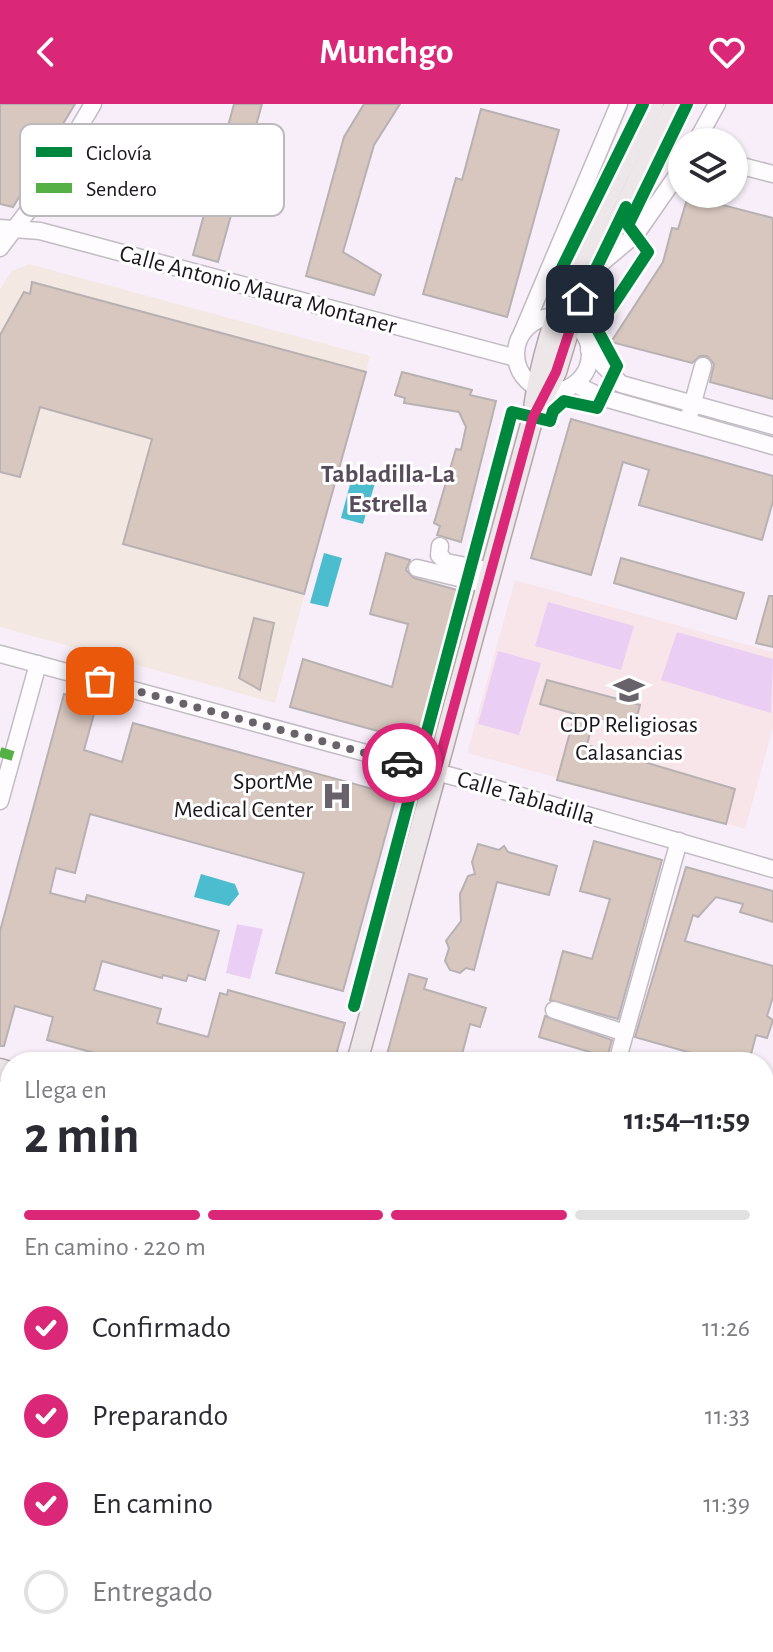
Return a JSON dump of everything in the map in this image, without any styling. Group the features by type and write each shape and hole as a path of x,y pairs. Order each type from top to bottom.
{"main road":[{"path":"360,1052 561,320 653,104"},
{"path":"561,320 596,267 675,104"}],"street":[{"path":"79,124 93,104"},
{"path":"619,104 522,333 516,358 524,378 542,389 575,384 601,397 773,446"},
{"path":"704,128 717,104"},
{"path":"748,168 773,174"},
{"path":"596,267 636,234 668,188"},
{"path":"0,248 20,210"},
{"name":"Calle Antonio Maura Montaner","path":"8,228 40,231 516,358"},
{"path":"522,333 536,322 561,320 583,333 589,350 621,384 773,426"},
{"path":"575,384 585,372 589,350"},
{"path":"688,422 703,366"},
{"path":"440,546 439,555 446,562 490,578"},
{"path":"417,568 490,578"},
{"name":"Calle Tabladilla","path":"0,654 436,772 773,869"},
{"path":"0,801 6,754 38,664"},
{"path":"620,1052 679,841"},
{"path":"554,1010 625,1033"}],"shaded area":[{"path":"29,264 370,356 275,703 0,627 0,289 12,271"},
{"name":"CDP Religiosas Calasancias","path":"515,580 773,652 773,728 745,829 467,753"},
{"path":"548,602 634,626 621,670 535,646"},
{"path":"677,632 773,659 771,713 661,680"},
{"path":"498,651 541,663 519,735 478,724"},
{"path":"237,924 263,929 250,979 226,973"}],"water":[{"path":"352,477 375,483 363,524 341,518"},
{"path":"324,553 342,558 328,607 310,603"},
{"path":"201,874 235,884 239,894 229,906 194,897"}],"building":[{"path":"0,104 75,104 63,124 20,124 20,195 13,207 0,204"},
{"path":"234,104 262,104 256,124 229,124"},
{"path":"364,104 400,104 374,145 343,252 381,275 374,295 306,276 344,137"},
{"path":"481,109 559,130 507,317 423,294 456,178 462,180"},
{"path":"684,208 734,208 773,218 773,399 710,382 714,364 707,356 700,356 692,363 611,342 663,262 672,228 678,229"},
{"path":"204,216 231,216 218,262 193,255"},
{"path":"32,282 366,372 304,594 123,544 152,439 40,407 20,477 0,472 0,335 24,292 30,294"},
{"path":"402,372 472,390 470,395 496,401 461,542 437,535 440,526 434,523 456,449 461,450 466,427 459,412 404,403 405,398 395,395"},
{"path":"571,419 773,476 773,501 762,540 639,505 649,470 623,462 591,575 531,558"},
{"path":"386,553 410,560 406,570 414,578 457,590 418,742 290,707 303,659 392,687 408,624 370,614"},
{"path":"621,558 744,593 736,619 614,583"},
{"path":"769,596 773,596 773,647 756,643"},
{"path":"254,618 274,623 260,690 239,678"},
{"path":"547,680 640,705 634,727 594,717 587,745 735,789 726,824 557,780 575,714 540,704"},
{"path":"64,694 97,703 84,750 122,762 133,723 391,794 395,801 343,991 276,973 304,873 90,814 75,873 56,868 50,893 85,902 87,895 219,931 205,980 188,975 186,981 163,975 162,978 102,961 94,990 161,1009 157,1023 208,1037 220,993 227,995 228,990 345,1023 337,1052 91,1052 47,1040 53,1017 15,1006 4,1046 0,1046 0,931"},
{"path":"594,841 662,860 618,1019 550,1000 563,951 592,959 610,899 580,891"},
{"path":"478,844 499,850 504,846 508,852 557,866 549,895 497,882 474,970 466,968 460,973 450,970 445,961 449,948 446,941 461,921 460,894 468,876 475,874 472,862"},
{"path":"686,867 773,891 773,922 740,912 743,904 716,897 698,917 693,915 685,941 773,966 773,997 767,1016 773,1020 767,1038 756,1035 752,1052 688,1052 635,1037"},
{"path":"409,974 427,979 424,989 486,1008 480,1027 470,1024 463,1052 388,1052"},
{"path":"545,1016 612,1040 608,1052 590,1052 539,1037"}],"marked path":[{"path":"0,752 13,756"}],"cycle path":[{"path":"608,313 553,286 643,104"},
{"path":"354,1006 512,412 550,421 553,411 564,401 597,408 617,366 597,329 648,252 628,225 687,104"},
{"path":"570,322 626,207"}],"way so far":[{"path":"100,681 402,763"}],"place":[{"name":"CDP Religiosas Calasancias","path":"629,690"},
{"name":"SportMe Medical Center","path":"337,796"}],"district":[{"name":"Tabladilla-La Estrella","path":"388,489"}],"route":[{"path":"402,763 436,772 533,417 556,372 580,299"}]}
